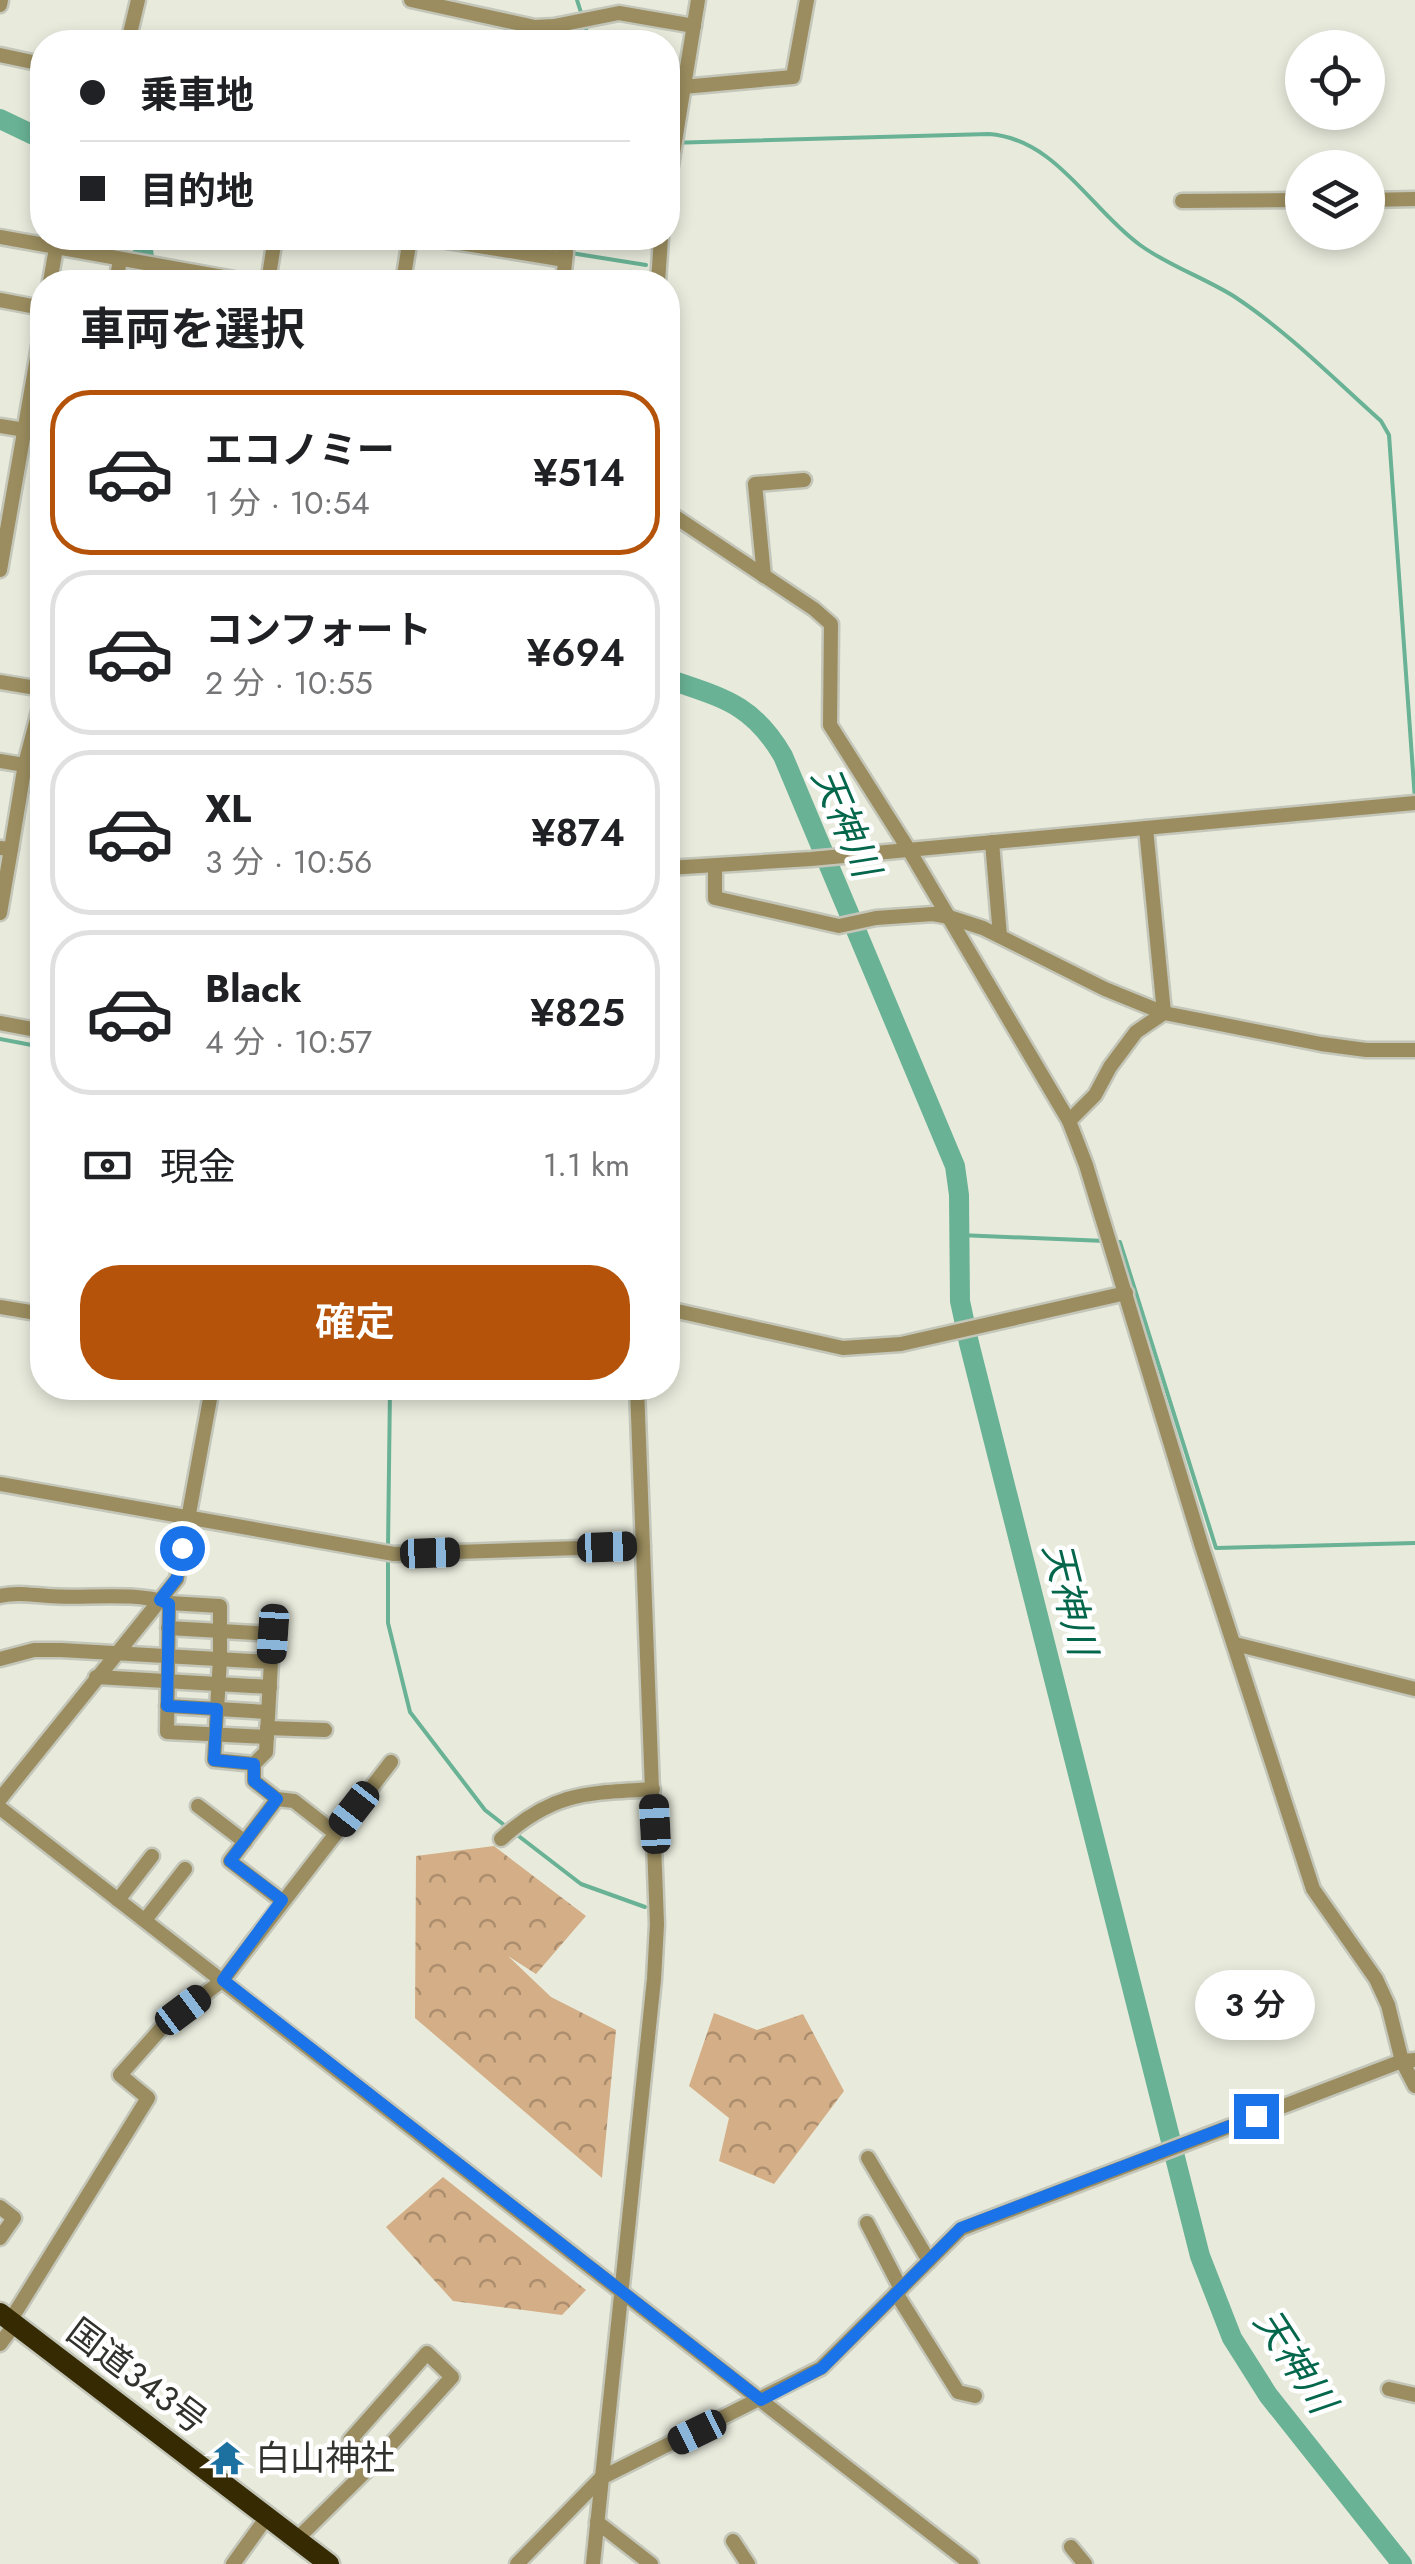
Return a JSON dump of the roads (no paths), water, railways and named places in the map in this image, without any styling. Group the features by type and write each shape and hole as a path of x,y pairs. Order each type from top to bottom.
{"highway":[{"name":"国道343号","path":"8,2319 268,2517 303,2551 328,2564"}],"street":[{"path":"131,30 138,0"},
{"path":"411,0 535,27 618,13 694,26"},
{"path":"680,106 698,0"},
{"path":"683,87 794,77 807,0"},
{"path":"0,55 30,61"},
{"path":"1385,200 1415,199"},
{"path":"1182,201 1285,200"},
{"path":"0,237 30,243"},
{"path":"67,250 176,270"},
{"path":"118,270 120,260"},
{"path":"0,300 30,306"},
{"path":"0,570 30,400"},
{"path":"0,426 25,430"},
{"path":"764,576 755,484 804,480"},
{"path":"680,520 831,624 830,725 1069,1120 1313,1889 1376,1979 1415,2086"},
{"path":"0,682 30,687"},
{"path":"0,913 5,848 30,745"},
{"path":"0,761 30,765"},
{"path":"680,868 1415,803"},
{"path":"1146,828 1164,1013"},
{"path":"992,842 1000,936"},
{"path":"716,867 716,898 839,926 876,918 933,914 949,917 1000,936 1104,989 1164,1013 1336,1046 1415,1050"},
{"path":"1069,1120 1095,1095 1136,1032 1164,1013"},
{"path":"0,1023 30,1028"},
{"path":"680,1312 843,1348 901,1344 1126,1293"},
{"path":"0,1307 30,1312"},
{"path":"0,1799 115,1652 164,1602 177,1578 210,1400"},
{"path":"593,2564 654,1979 656,1858 638,1400"},
{"path":"0,1484 388,1552 643,1546"},
{"path":"0,1596 14,1592 148,1596 164,1602 220,1606 214,1760 254,1764"},
{"path":"164,1602 169,1657 166,1732 216,1734 268,1725"},
{"path":"168,1628 273,1634 266,1752 254,1764 254,1781 277,1799 294,1802 335,1833"},
{"path":"1235,1644 1415,1689"},
{"path":"0,1659 34,1650 271,1662"},
{"path":"96,1676 270,1687"},
{"path":"167,1706 217,1709 268,1725 326,1730"},
{"path":"0,2344 8,2319 148,2098 120,2075 166,2023 223,1980 391,1762"},
{"path":"501,1839 526,1817 580,1793 653,1789"},
{"path":"277,1799 230,1861 282,1900"},
{"path":"198,1806 244,1842"},
{"path":"0,1808 971,2564"},
{"path":"118,1900 152,1856"},
{"path":"145,1920 185,1868"},
{"path":"517,2564 602,2478 822,2368 961,2228 1408,2060"},
{"path":"868,2158 929,2261"},
{"path":"0,2207 14,2218 0,2238"},
{"path":"867,2223 899,2291 958,2392 975,2396"},
{"path":"303,2551 372,2464 452,2377 427,2353 350,2440 372,2464"},
{"path":"1389,2389 1415,2395"},
{"path":"233,2564 268,2517"},
{"path":"597,2522 651,2564"},
{"path":"733,2540 748,2564"},
{"path":"1071,2547 1085,2564"}],"waterway":[{"path":"577,0 586,30"},
{"name":"天神川","path":"0,119 30,133"},
{"path":"680,143 989,134 1013,139 1053,162 1140,245 1235,297 1310,356 1381,421 1389,435 1415,800"},
{"name":"天神川","path":"143,250 146,270"},
{"path":"571,253 646,265"},
{"name":"天神川","path":"680,683 747,713 783,756 955,1166 960,1301 969,1343 1200,2256 1232,2338 1268,2395 1402,2564"},
{"path":"0,1039 30,1045"},
{"path":"959,1235 1105,1241"},
{"path":"1115,1242 1120,1242 1216,1548 1415,1543"},
{"path":"388,1548 390,1400"},
{"path":"388,1557 388,1623 410,1712 485,1810 508,1828"},
{"path":"516,1834 581,1884 645,1907"}],"place":[{"name":"白山神社","path":"227,2458"}]}
